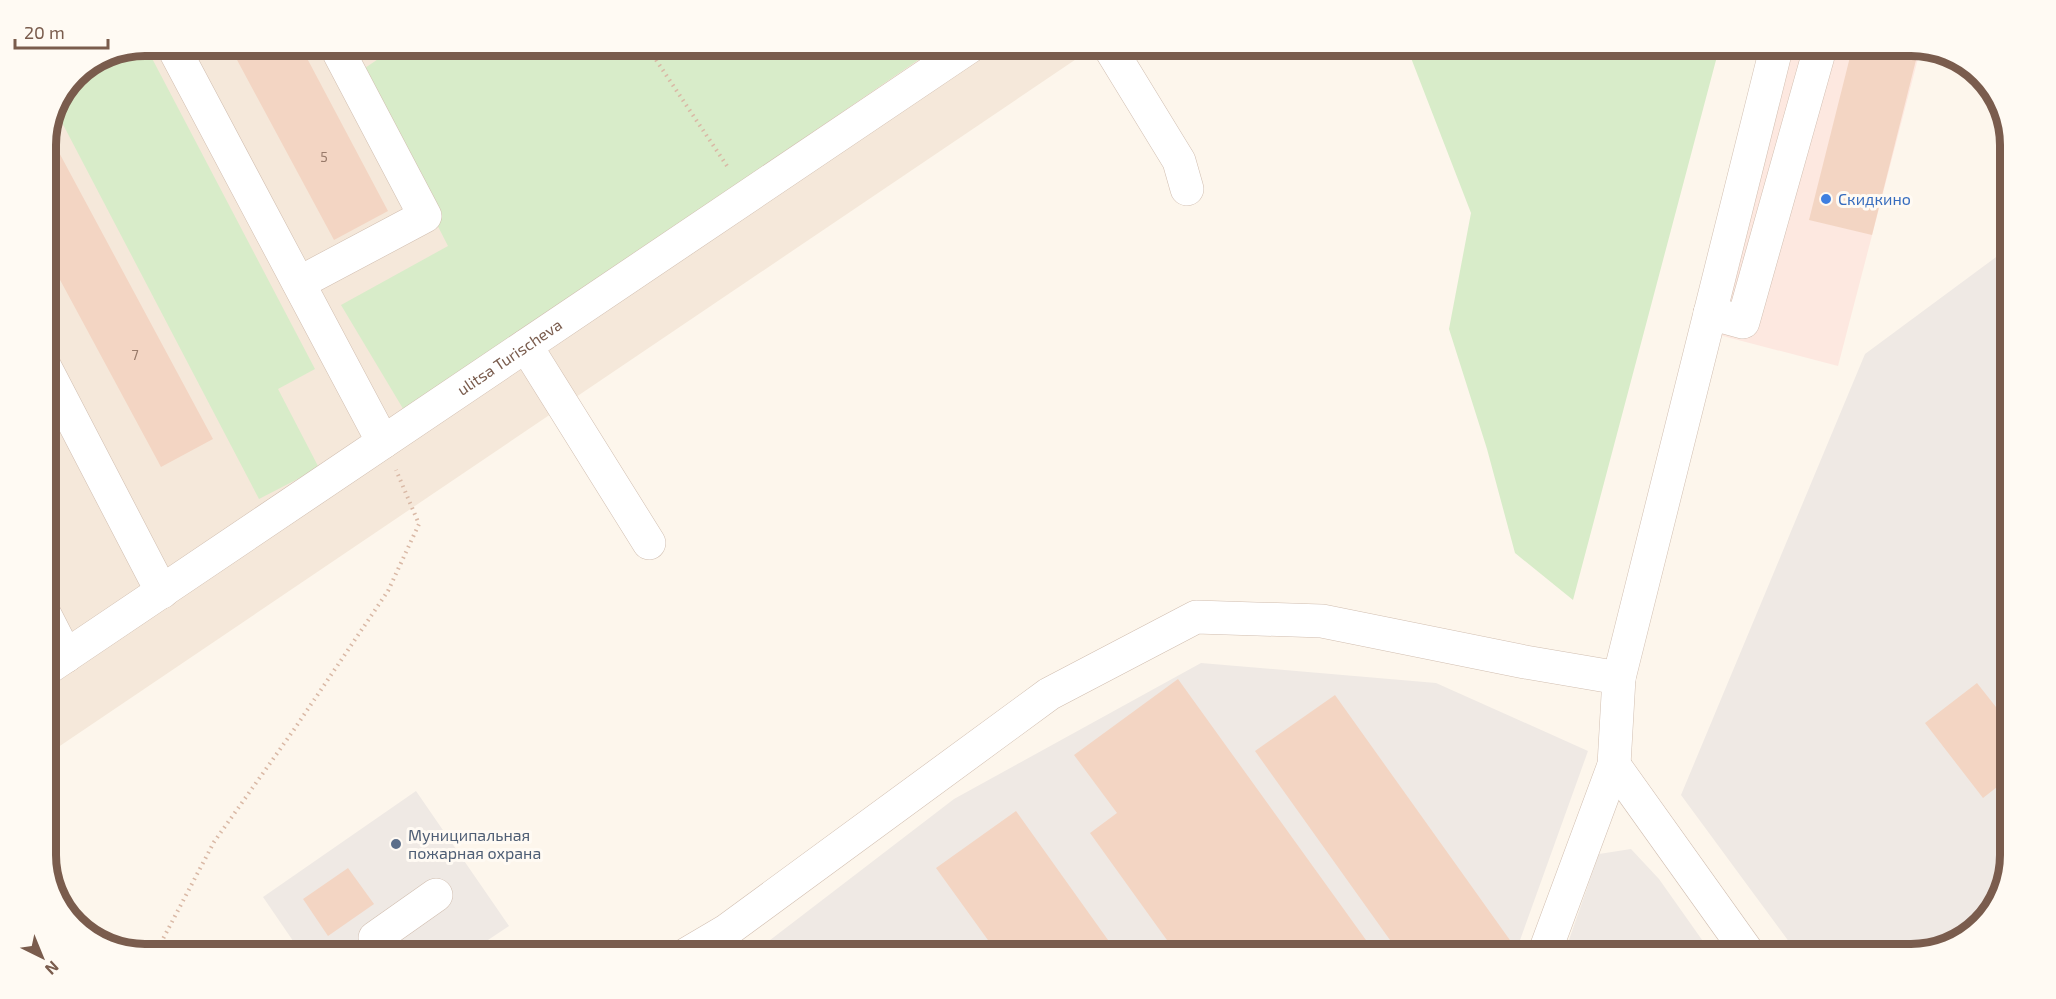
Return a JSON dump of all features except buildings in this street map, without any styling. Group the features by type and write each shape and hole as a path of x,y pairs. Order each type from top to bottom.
{"street":[{"path":"178,56 383,442"},
{"path":"299,283 424,216 341,56"},
{"name":"ulitsa Turischeva","path":"56,663 956,56"},
{"path":"1115,56 1179,161 1186,189"},
{"path":"1548,944 1614,765 1619,678 1774,56"},
{"path":"1710,313 1743,322 1818,56"},
{"path":"526,346 649,543"},
{"path":"56,387 162,592"},
{"path":"704,944 726,931 1049,694 1196,617 1322,621 1525,662 1619,678"},
{"path":"1614,765 1742,944"},
{"path":"379,944 375,938 436,895"}],"path":[{"path":"653,56 748,196"},
{"path":"160,944 214,842 388,591 419,524 383,442"}],"shaded area":[{"path":"144,56 1081,56 56,749 56,138 65,105 74,90 95,70 127,57"},
{"path":"1791,56 1919,56 1838,366 1719,335"},
{"path":"2000,254 1999,872 1989,899 1978,913 1961,929 1940,939 1912,944 1791,944 1681,795 1865,354"},
{"path":"1201,663 1436,683 1588,751 1519,944 765,944 954,799"},
{"name":"Муниципальная пожарная охрана","path":"416,791 509,926 482,944 295,944 263,897"},
{"path":"1631,849 1659,879 1705,944 1568,944 1599,854"}],"green space":[{"path":"151,56 315,369 278,389 319,468 259,499 60,119 74,90 95,70 110,62 127,57"},
{"path":"383,56 924,56 405,412 341,305 448,246 359,72"},
{"path":"1410,56 1717,56 1573,600 1515,553 1487,449 1449,329 1471,213"}],"place":[{"name":"Скидкино","path":"1826,199"},
{"name":"Муниципальная пожарная охрана","path":"396,844"}]}
